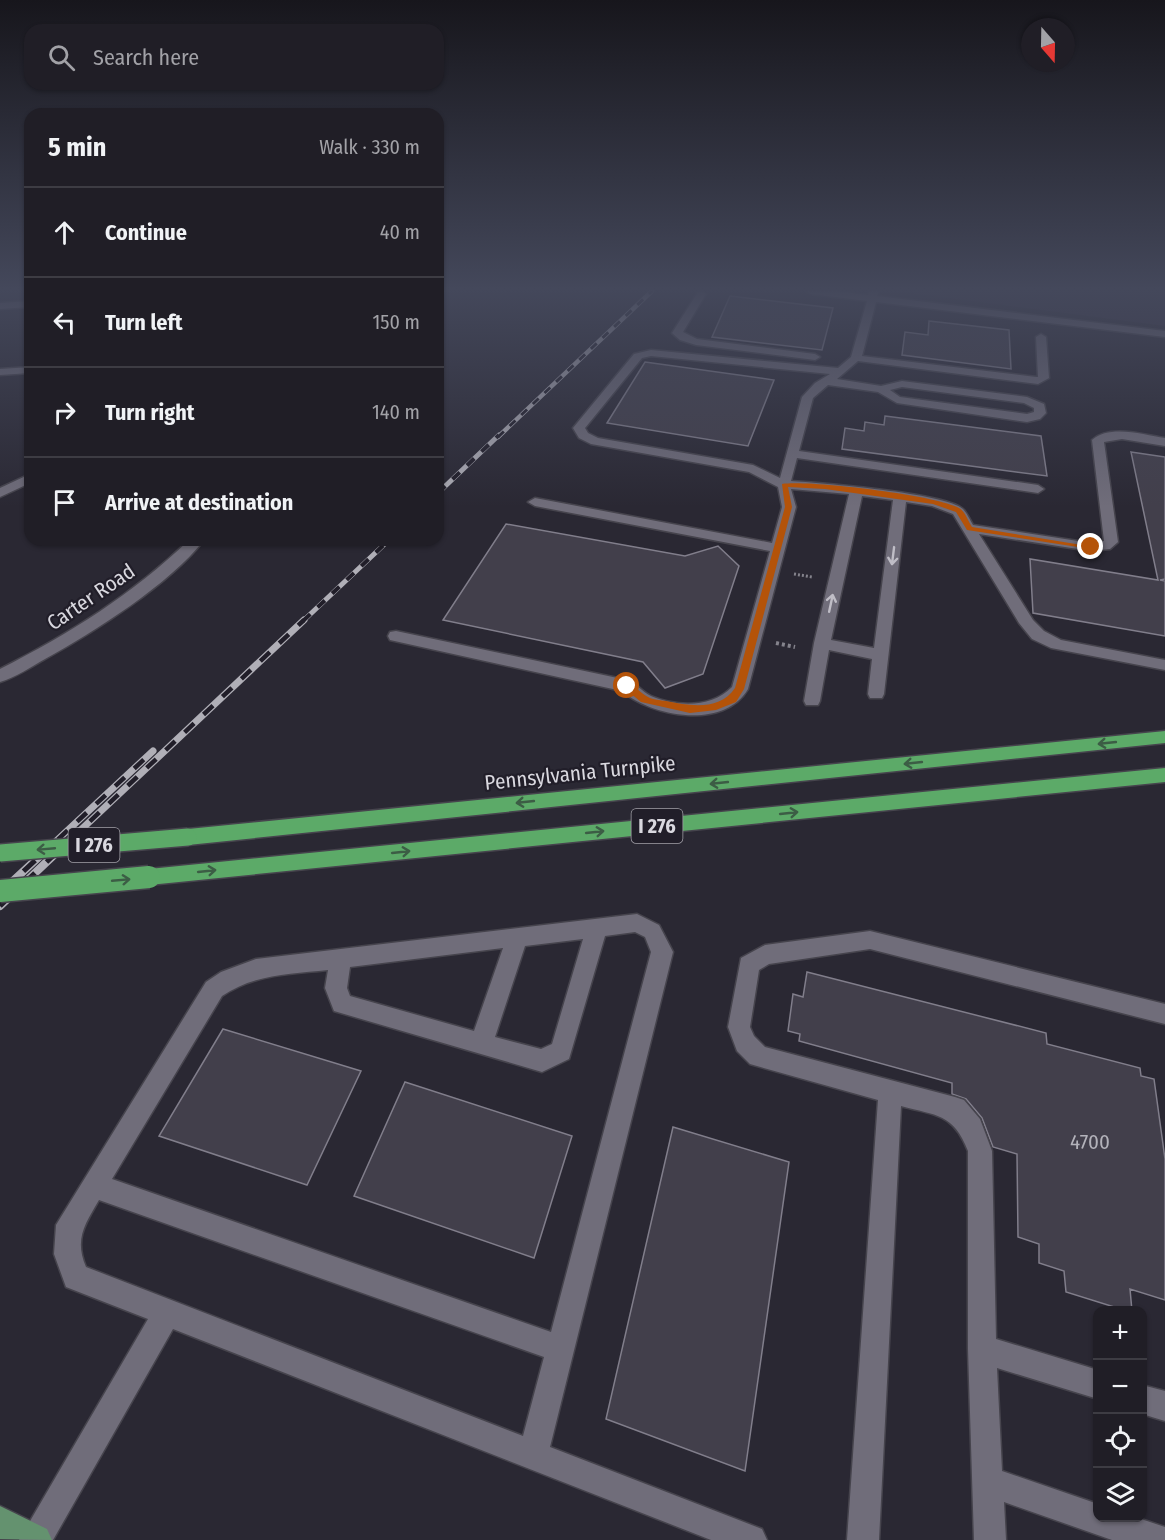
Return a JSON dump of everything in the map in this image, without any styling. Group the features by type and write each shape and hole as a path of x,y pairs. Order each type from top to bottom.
{"highway":[{"name":"Pennsylvania Turnpike","path":"0,853 188,837 1165,737"},
{"name":"I 276","path":"0,891 1165,775"}],"main road":[{"path":"0,1522 35,1540"}],"street":[{"path":"632,363 579,428 583,435 595,441 753,470 784,485 935,502 958,511 1027,623 1038,635 1057,644 1165,665"},
{"path":"750,363 841,372"},
{"path":"396,636 627,686 645,700 690,710 716,707 732,699 740,689 789,507 784,485 808,397 819,385 841,372 851,363"},
{"path":"879,363 1038,381 1044,378 1043,363"},
{"path":"0,372 24,370"},
{"path":"826,381 881,389 902,384 1027,399 1040,406 1040,413 1036,417 1027,418 897,400 881,389"},
{"path":"969,528 1091,547 1105,546 1111,542 1098,440 1116,435 1165,442"},
{"path":"793,454 1038,489"},
{"path":"0,493 24,481"},
{"path":"812,701 822,643 856,492"},
{"path":"876,694 900,498"},
{"path":"535,502 778,548"},
{"name":"Carter Road","path":"0,676 72,638 115,610 159,575 190,546"},
{"path":"822,643 880,655"},
{"path":"533,1456 662,952 652,931 637,923 256,969 229,979 214,989 69,1225 67,1254 76,1277 533,1456 751,1540"},
{"path":"341,959 336,988 342,1004 542,1061 561,1051 597,928"},
{"path":"481,1044 517,938"},
{"path":"990,1540 982,1349 980,1151 971,1128 955,1109 758,1056 744,1043 739,1027 749,965 765,954 870,940 1165,1014"},
{"path":"863,1540 890,1092"},
{"path":"94,1185 560,1349"},
{"path":"35,1540 167,1312"},
{"path":"982,1349 1093,1383"},
{"path":"1147,1400 1165,1406"},
{"path":"988,1481 1157,1540"}],"path":[{"path":"794,574 812,578"},
{"path":"776,643 795,647"}],"building":[{"path":"644,363 774,380 748,446 607,423"},
{"path":"963,363 1011,363 1011,369"},
{"path":"885,416 1041,436 1047,476 842,449 845,428 864,431 865,422 884,425"},
{"path":"1131,452 1165,457 1165,579 1160,580 1165,581 1165,636 1033,613 1030,559 1158,580"},
{"path":"506,524 685,556 718,546 739,566 703,674 665,688 643,662 443,620"},
{"path":"807,972 1046,1033 1047,1044 1140,1068 1141,1076 1154,1079 1165,1159 1165,1300 1130,1289 1132,1306 1111,1306 1066,1292 1064,1271 1039,1263 1039,1244 1018,1237 1017,1154 993,1147 982,1118 966,1099 952,1094 952,1083 799,1041 800,1034 788,1031 793,994 803,997"},
{"path":"223,1029 361,1071 307,1185 159,1136"},
{"path":"405,1082 572,1136 534,1258 354,1196"},
{"path":"673,1127 789,1162 745,1471 606,1419"}],"railway":[{"path":"498,437 576,363"},
{"path":"444,487 499,435"},
{"path":"303,621 383,546"},
{"path":"52,857 304,620"},
{"path":"39,857 153,751"},
{"path":"0,893 41,855"},
{"path":"0,906 54,855"}],"route":[{"path":"627,686 645,700 690,710 716,707 732,699 740,689 789,507 784,485 825,487 935,502 958,511 969,528 1091,547"}]}
